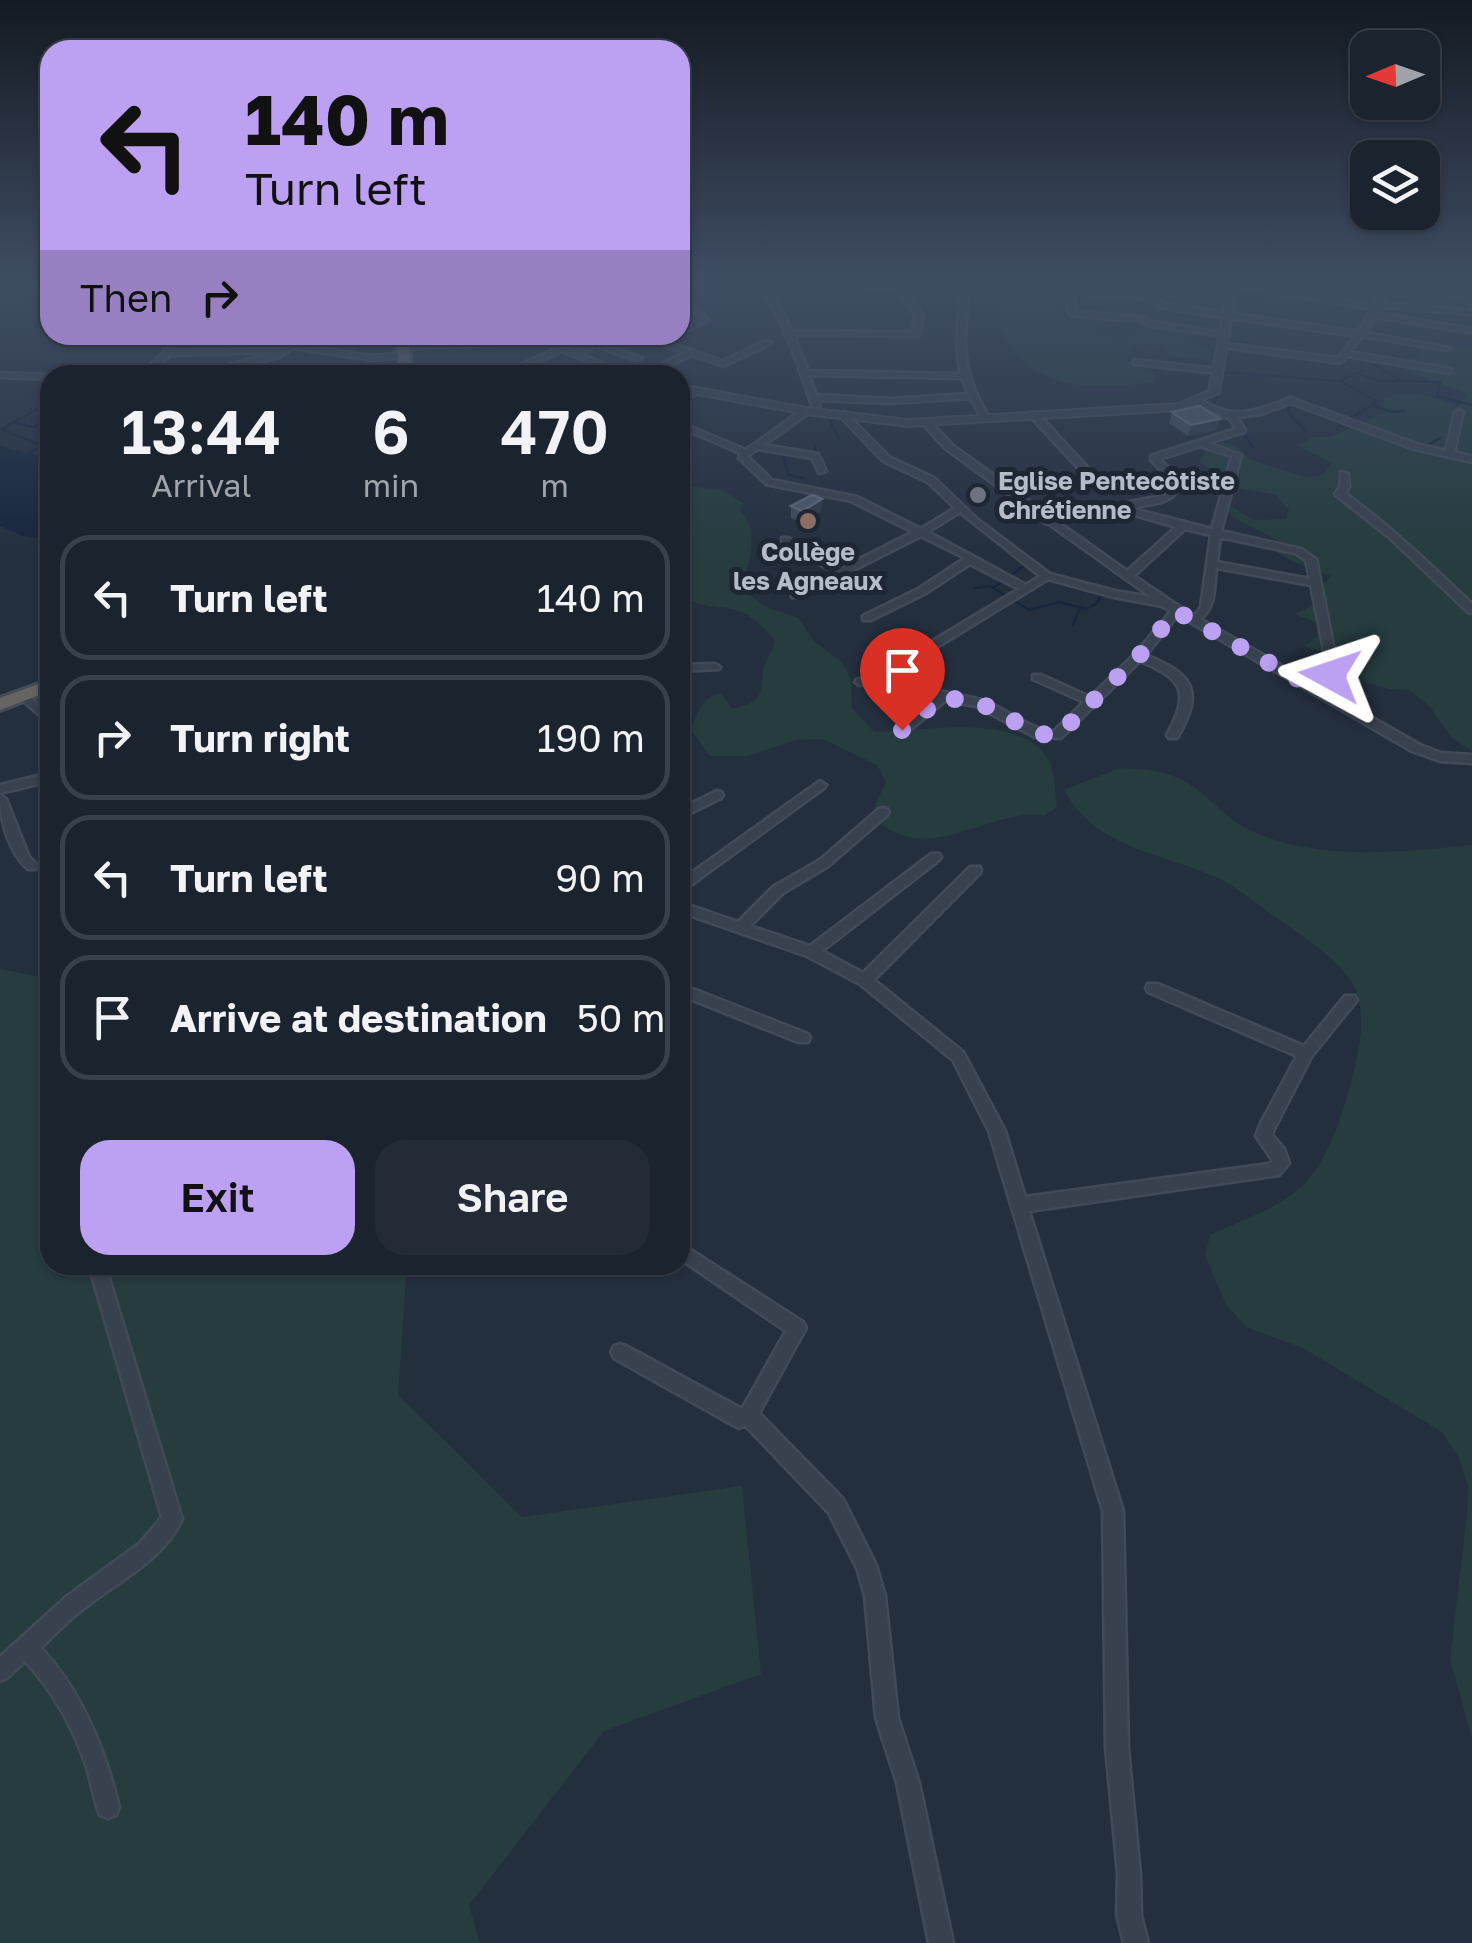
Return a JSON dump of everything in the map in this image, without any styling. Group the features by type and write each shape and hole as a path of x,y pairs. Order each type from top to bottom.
{"highway":[{"path":"0,704 40,688"}],"street":[{"path":"0,375 40,377"},
{"path":"744,453 811,411 814,397 805,375"},
{"path":"858,375 962,376 986,418"},
{"path":"690,390 890,422 928,423 1161,410 1199,402 1214,393 1217,375"},
{"path":"690,395 698,392"},
{"path":"814,397 890,402 970,396"},
{"path":"1228,415 1258,412 1291,400 1449,455 1472,459"},
{"path":"1048,521 1169,497 1177,482 1154,458 1241,430 1228,415 1199,402"},
{"path":"1449,455 1459,412"},
{"path":"842,414 886,459 930,480 1047,576 1171,607"},
{"path":"1034,415 1098,484"},
{"path":"928,423 949,447 1190,619 1416,748 1440,756 1472,759"},
{"path":"690,431 744,453"},
{"path":"1190,619 1201,615 1206,607 1216,532 1237,455 1204,445"},
{"path":"757,446 813,455 822,471"},
{"path":"744,453 742,456 769,482 854,499 1025,588"},
{"path":"1344,474 1345,487 1340,494 1390,529 1409,554 1472,610"},
{"path":"1118,507 1182,526 1298,551 1311,559 1332,664 1330,675 1307,684"},
{"path":"796,595 960,508"},
{"path":"1128,576 1182,526"},
{"path":"785,540 840,571"},
{"path":"867,618 972,561"},
{"path":"1212,564 1316,583"},
{"path":"860,682 898,667 1047,576"},
{"path":"898,667 906,681 942,697 980,703 1047,736 1065,731 1139,656 1171,607"},
{"path":"1139,656 1172,670 1183,684 1186,714 1173,735"},
{"path":"690,668 715,668"},
{"path":"1038,677 1094,702"},
{"path":"23,695 40,710"},
{"path":"902,730 942,697"},
{"path":"0,789 40,779"},
{"path":"690,881 820,784"},
{"path":"690,809 717,796"},
{"path":"0,798 5,822 24,859 32,866"},
{"path":"740,928 778,890 824,864 882,812"},
{"path":"812,952 935,857"},
{"path":"865,980 974,870"},
{"path":"690,912 812,952 865,980 958,1056 997,1131 1113,1510 1118,1764 1129,1915 1136,1943"},
{"path":"1153,988 1306,1053"},
{"path":"690,993 804,1038"},
{"path":"1020,1205 1272,1170 1281,1163 1279,1154 1264,1136 1266,1128 1306,1053 1350,1000"},
{"path":"620,1352 739,1419 748,1415 797,1328 690,1257"},
{"path":"0,1671 73,1604 147,1550 172,1519 100,1275"},
{"path":"748,1415 836,1506 866,1565 874,1596 888,1718 908,1783 941,1943"},
{"path":"26,1647 49,1669 99,1761 108,1808"}],"green space":[{"path":"1043,375 1154,375 1155,382 1088,386"},
{"path":"1417,375 1472,375 1472,751 1452,738 1430,707 1410,690 1389,689 1351,678 1344,659 1305,646 1319,635 1320,629 1313,621 1294,614 1320,602 1320,588 1331,576 1283,556 1277,552 1282,543 1234,518 1214,493 1215,472 1199,462 1210,444 1227,444 1248,459 1306,477 1322,475 1332,463 1296,445 1315,437 1330,437 1384,413 1384,398 1394,395 1431,397 1458,406 1467,394","holes":["1233,487 1276,495 1289,510 1286,519 1253,520 1230,505"]},
{"path":"690,486 722,490 743,503 741,512 750,528 750,559 743,589 765,606 798,618 814,641 842,662 851,680 852,708 874,732 969,727 1017,735 1036,745 1049,761 1057,807 1045,815 1024,815 937,838 916,838 895,832 874,818 875,805 886,782 877,765 823,739 796,740 747,756 710,756 690,729 701,706 721,693 732,709 758,698 764,667 775,641 748,615 692,601"},
{"path":"1120,768 1177,777 1241,826 1303,847 1359,852 1472,845 1472,1738 1450,1659 1467,1514 1468,1486 1459,1458 1442,1432 1303,1348 1246,1327 1226,1304 1205,1256 1210,1235 1288,1197 1309,1179 1323,1157 1344,1107 1358,1050 1360,1004 1354,986 1327,955 1242,893 1218,878 1112,837 1078,810 1064,790"},
{"path":"0,969 40,977 40,1275 406,1275 398,1395 522,1517 742,1486 761,1674 604,1731 469,1905 480,1943 0,1943"}],"water":[{"path":"0,446 40,456 40,538 23,536 0,526"}],"building":[{"path":"1200,406 1220,419 1191,425 1172,412"},
{"path":"812,495 822,499 802,511 791,506"}],"waterway":[{"path":"1214,403 1223,382 1222,375"},
{"path":"1256,375 1340,381"},
{"path":"1340,381 1353,375"},
{"path":"1362,375 1380,381 1440,382 1437,396 1472,405"},
{"path":"1392,375 1401,380"},
{"path":"1340,381 1375,400 1373,405"},
{"path":"1342,423 1373,405"},
{"path":"1373,405 1392,412 1404,411"},
{"path":"1288,406 1289,414 1305,430"},
{"path":"1,429 37,409"},
{"path":"827,414 838,438"},
{"path":"16,423 40,425"},
{"path":"1,429 40,445"},
{"path":"1241,431 1254,448"},
{"path":"1426,446 1440,438"},
{"path":"814,443 816,455"},
{"path":"29,453 40,447"},
{"path":"783,453 788,475 803,478"},
{"path":"993,588 1028,563"},
{"path":"974,588 993,588"},
{"path":"993,588 1029,610 1059,602 1086,609 1097,603 1102,593"},
{"path":"1073,625 1079,610"}],"place":[{"name":"Eglise Pentecôtiste Chrétienne","path":"978,495"},
{"name":"Collège les Agneaux","path":"808,521"}],"route":[{"path":"902,730 942,697 980,703 1039,734 1058,735 1139,656 1176,611 1307,684 1330,675"}]}
